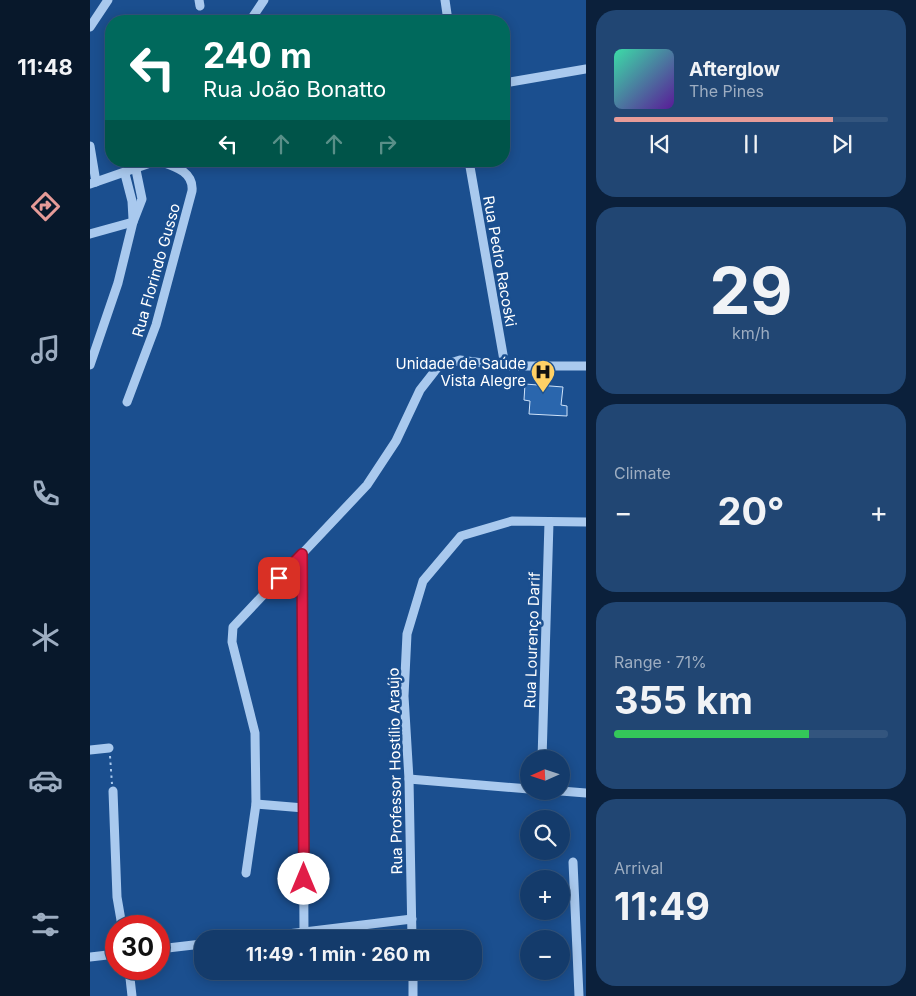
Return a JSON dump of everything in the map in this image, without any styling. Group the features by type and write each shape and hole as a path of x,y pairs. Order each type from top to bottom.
{"street":[{"path":"90,27 108,0"},
{"path":"254,15 264,0"},
{"path":"445,0 447,15"},
{"path":"510,82 586,69"},
{"path":"90,146 93,183 143,167"},
{"name":"Rua Florindo Gusso","path":"128,402 156,325 192,191 192,183 187,174 176,167"},
{"name":"Rua Pedro Racoski","path":"470,167 505,366"},
{"path":"90,365 118,283 133,222 142,199 136,170"},
{"path":"125,174 132,201 133,222"},
{"path":"90,234 133,222"},
{"path":"246,873 256,804 255,733 232,642 233,626 367,485 396,441 420,390 438,367 460,360 505,366 586,366"},
{"name":"Rua Professor Hostílio Araújo","path":"412,930 409,779 404,696 407,634 422,581 461,536 512,521 586,522"},
{"name":"Rua Lourenço Darif","path":"542,750 550,522"},
{"path":"302,554 304,930"},
{"path":"90,750 110,748"},
{"path":"409,779 520,788"},
{"path":"113,791 117,897 120,915"},
{"path":"570,791 586,792"},
{"path":"256,804 304,808"},
{"path":"573,862 578,996"},
{"path":"321,930 412,919"},
{"path":"170,948 194,945"},
{"path":"90,957 105,955"},
{"path":"130,980 132,996"},
{"path":"413,980 413,996"}],"path":[{"path":"110,748 113,791"}],"building":[{"name":"Unidade de Saúde Vista Alegre","path":"525,384 563,387 561,405 567,406 567,416 529,414 530,401 524,400"}],"place":[{"name":"Unidade de Saúde Vista Alegre","path":"543,393"}],"route":[{"path":"279,578 302,554 304,879"}]}
